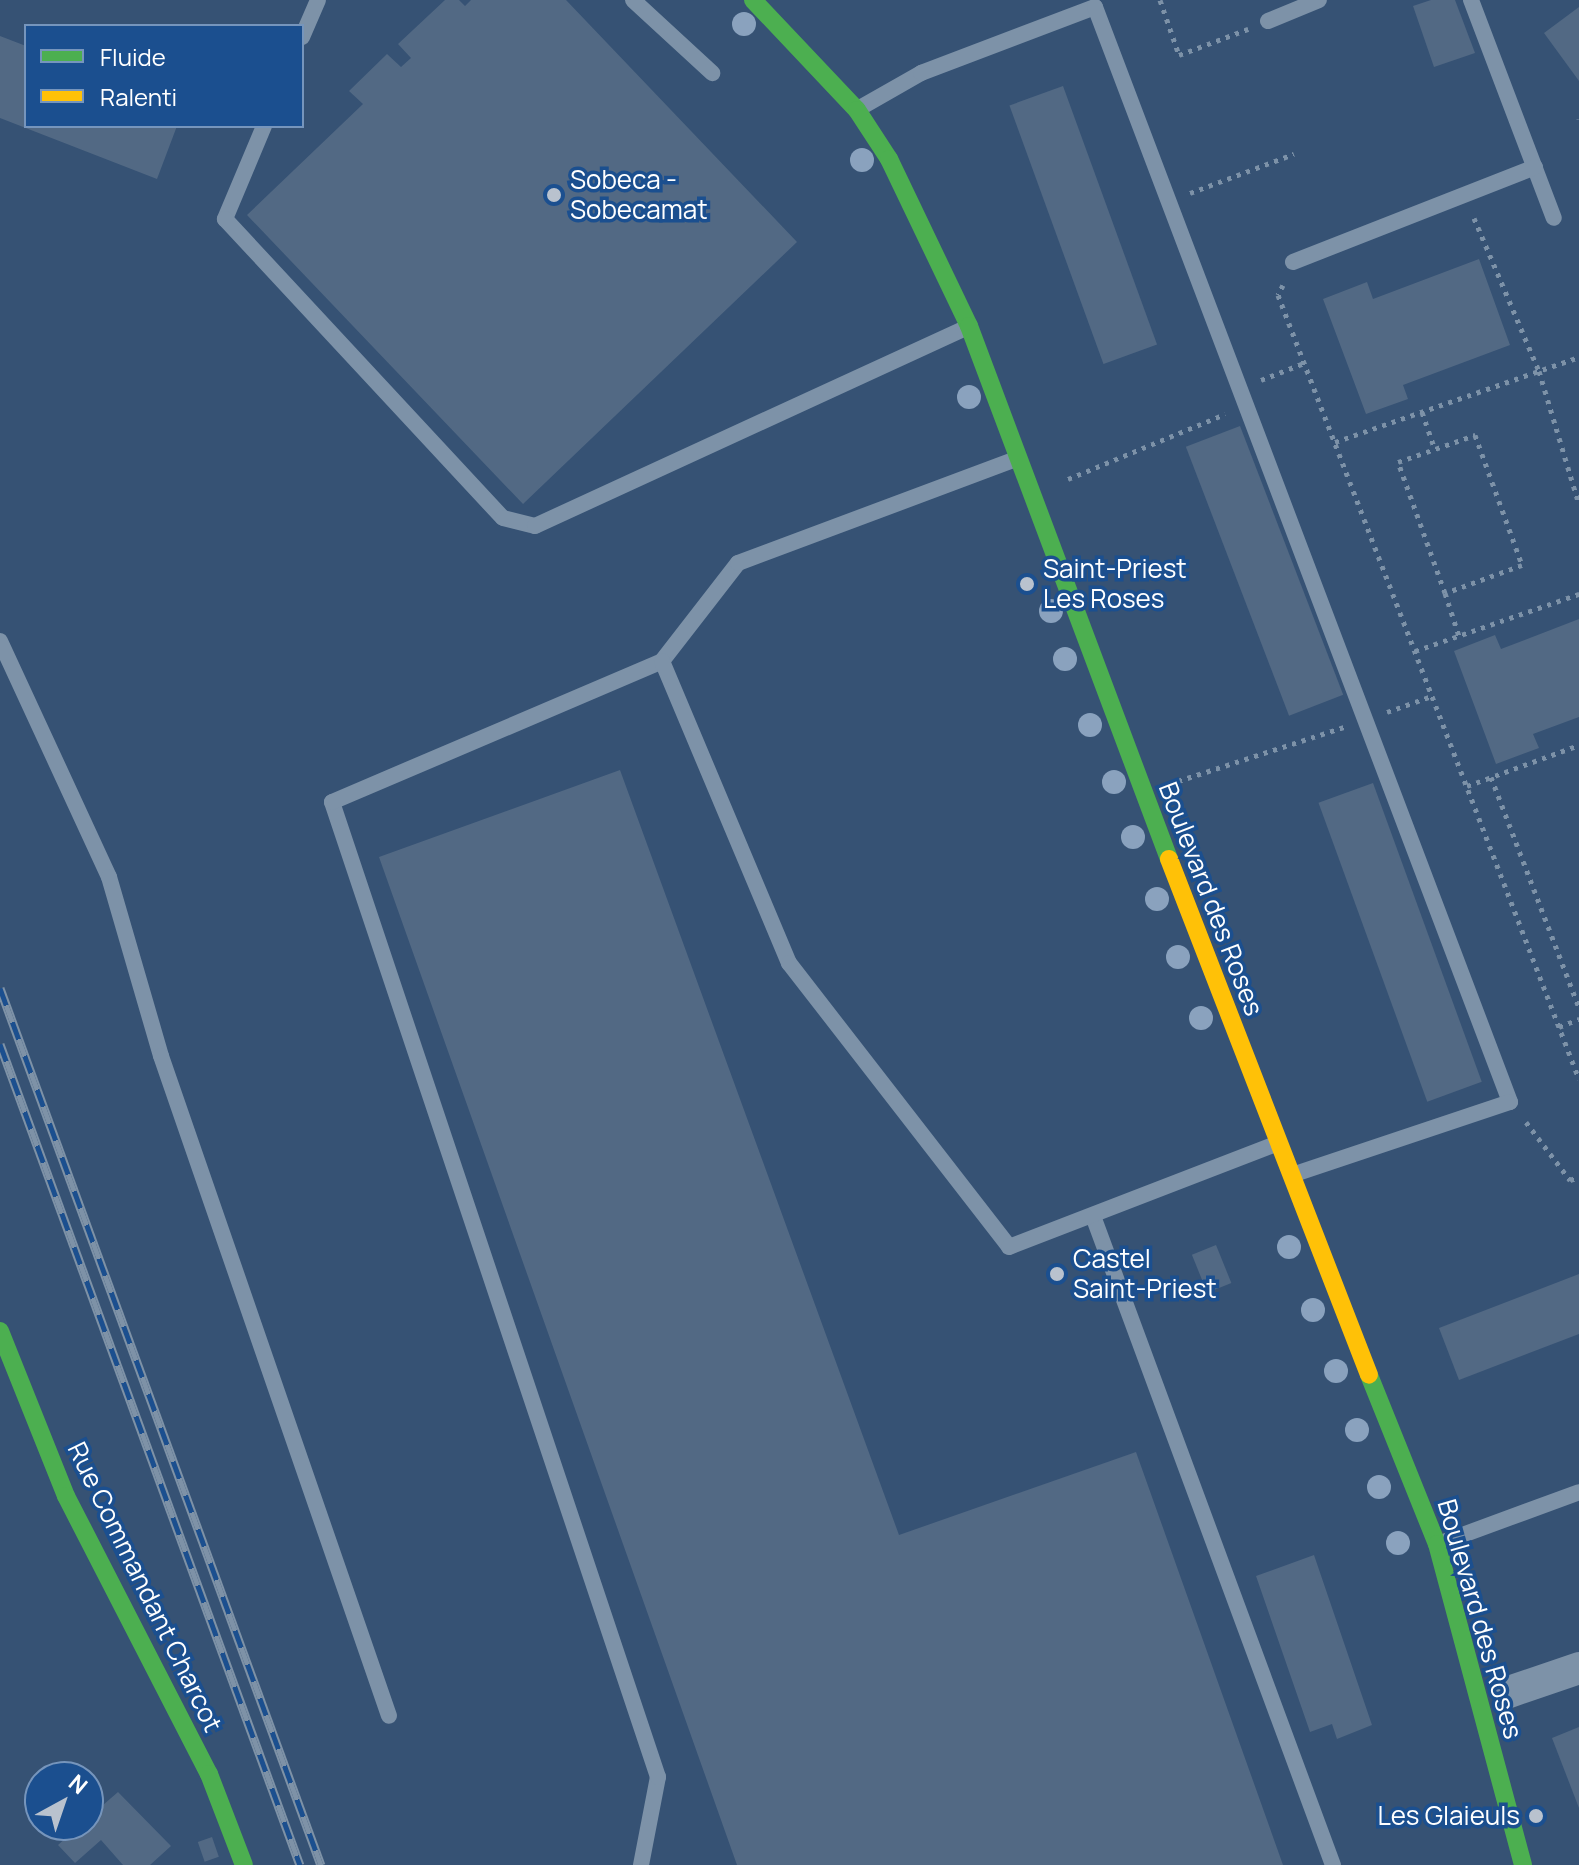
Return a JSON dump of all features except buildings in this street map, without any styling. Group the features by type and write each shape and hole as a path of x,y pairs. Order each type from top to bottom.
{"street":[{"name":"Boulevard des Roses","path":"759,1 857,110 918,213 969,326 1016,459 1288,1176 1437,1544 1523,1865"},
{"name":"Rue Commandant Charcot","path":"0,1331 66,1496 209,1774 244,1865"},
{"path":"1509,1692 1579,1668"}],"lane":[{"path":"304,32 318,0"},
{"path":"633,0 712,73"},
{"path":"1268,21 1319,0"},
{"path":"1471,0 1554,218"},
{"path":"857,110 921,73 1095,7 1369,719 1510,1102 1288,1176"},
{"path":"263,128 225,219 503,518 535,526 969,326"},
{"path":"1293,262 1535,167"},
{"path":"641,1865 658,1777 332,802 662,661 738,563 1016,459"},
{"path":"0,641 109,877 161,1056 389,1716"},
{"path":"662,661 789,963 1009,1247 1276,1144"},
{"path":"1093,1216 1333,1865"},
{"path":"1437,1544 1579,1492"}],"path":[{"path":"1160,0 1179,55 1268,21"},
{"path":"1170,200 1294,154"},
{"path":"1464,195 1539,371 1579,504"},
{"path":"1293,262 1278,295 1579,1079"},
{"path":"1335,442 1579,357"},
{"path":"1285,371 1305,363"},
{"path":"1033,503 1067,480 1248,404"},
{"path":"1422,412 1435,449"},
{"path":"1445,593 1522,565 1475,435 1398,462 1459,636"},
{"path":"1415,651 1579,594"},
{"path":"1411,704 1432,696"},
{"path":"1143,793 1369,719"},
{"path":"1467,786 1579,745"},
{"path":"1491,777 1579,1008"},
{"path":"1559,1027 1579,1019"},
{"path":"1510,1102 1570,1180 1579,1177"}],"railway":[{"path":"0,988 321,1865"},
{"path":"0,1044 300,1865"}],"traffic: fast":[{"path":"753,0 857,110 889,159 969,326 1169,859"},
{"path":"0,1331 66,1496 209,1774 244,1865"},
{"path":"1369,1375 1437,1544 1523,1865"}],"traffic: slow":[{"path":"1169,859 1369,1375"}],"place":[{"name":"Sobeca - Sobecamat","path":"554,195"},
{"name":"Saint-Priest Les Roses","path":"1027,584"},
{"name":"Castel Saint-Priest","path":"1057,1274"},
{"name":"Les Glaieuls","path":"1536,1816"}]}
